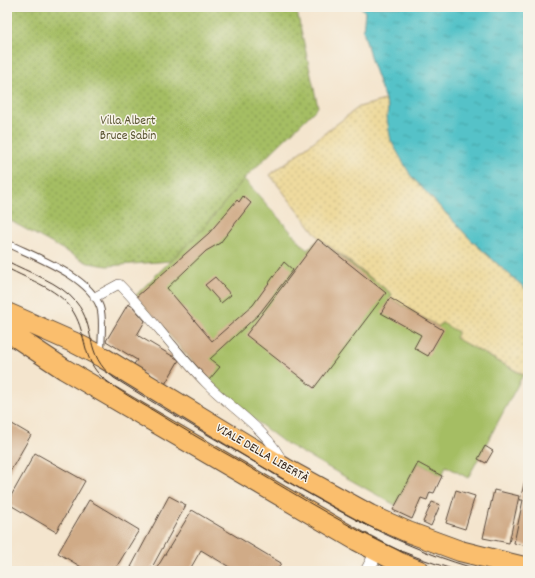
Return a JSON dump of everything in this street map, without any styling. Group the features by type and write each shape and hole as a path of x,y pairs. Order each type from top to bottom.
{"main road":[{"name":"VIALE DELLA LIBERTÀ","path":"7,313 75,343 102,357 286,469 370,515 408,532 460,551 528,568"},
{"name":"VIALE DELLA LIBERTÀ","path":"7,331 64,369 377,552 420,571"}],"street":[{"path":"95,297 119,284 206,383 245,418 278,451 286,469"},
{"path":"7,337 32,347"},
{"path":"366,571 377,552"}],"lane":[{"path":"7,243 65,272 86,286 95,297 100,308 102,357"}],"green space":[{"name":"Villa Albert Bruce Sabin","path":"7,7 296,7 318,107 244,179 203,229 170,261 108,266 88,263 7,219"},
{"path":"244,179 307,250 318,240 392,294 390,298 438,327 442,323 458,332 455,338 523,375 468,478 446,466 442,476 418,463 395,505 285,443 248,415 209,380 135,296 203,229"}],"sand":[{"path":"385,100 388,108 387,119 411,176 473,242 528,291 528,377 455,338 441,323 439,327 390,298 392,294 320,239 270,175 359,107"}],"water":[{"path":"361,7 528,7 528,291 473,242 411,176 391,141 387,119 388,108 371,60 363,30 365,12"}],"building":[{"path":"243,196 251,203 220,243 206,251 167,288 212,341 253,305 284,262 293,270 259,314 210,359 220,367 209,380 136,297 209,233 237,200 239,202"},
{"path":"318,239 386,293 314,388 246,335"},
{"path":"215,277 231,295 221,303 205,285"},
{"path":"390,298 443,330 428,356 414,348 421,335 381,313"},
{"path":"128,304 133,307 145,321 137,335 179,360 164,386 132,367 137,360 106,341"},
{"path":"7,421 31,435 7,477"},
{"path":"485,446 493,451 486,463 478,459"},
{"path":"35,453 85,481 56,532 7,503"},
{"path":"418,463 442,476 434,493 430,492 427,500 421,498 412,519 393,510"},
{"path":"525,480 528,481 528,546 514,543 523,500 520,500"},
{"path":"456,490 475,496 465,529 446,523"},
{"path":"494,490 519,496 509,543 483,538"},
{"path":"169,496 186,505 150,571 137,571 131,567"},
{"path":"89,500 139,530 114,571 88,571 58,553"},
{"path":"432,502 440,505 431,526 423,522"},
{"path":"192,510 281,563 277,571 236,571 201,550 189,571 155,571"}],"tram line":[{"path":"7,261 53,283 76,302 86,321 98,360 104,369 114,378 343,513 426,552 484,571"},
{"path":"7,268 44,286 62,298 69,305 78,321 91,363 103,378 122,392 346,524 403,552 458,571"}]}
